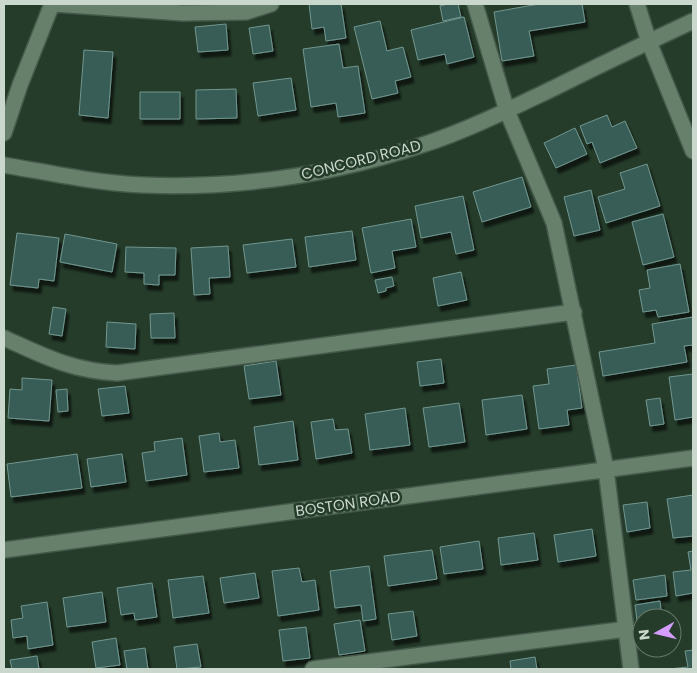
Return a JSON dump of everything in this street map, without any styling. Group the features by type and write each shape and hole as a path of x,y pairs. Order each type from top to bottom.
{"street":[{"path":"4,133 20,85 53,4 183,13 246,12 271,4"},
{"path":"475,4 507,111 554,223 606,469 631,669"},
{"path":"637,4 649,42 693,151"},
{"name":"CONCORD ROAD","path":"4,165 86,179 142,185 249,182 308,175 424,145 507,111 693,20"},
{"path":"4,338 57,362 95,372 118,372 574,312"},
{"name":"BOSTON ROAD","path":"4,550 693,458"},
{"path":"313,669 627,629"}],"building":[{"path":"309,4 341,4 346,38 326,41 324,27 312,29"},
{"path":"458,4 461,17 443,21 440,6"},
{"path":"539,4 582,4 585,22 529,31 534,56 502,61 494,12"},
{"path":"464,17 474,57 447,64 445,54 418,60 411,30"},
{"path":"380,21 387,51 403,47 411,77 395,81 398,93 372,99 354,27"},
{"path":"226,24 228,50 198,52 195,27"},
{"path":"269,25 273,51 253,54 249,28"},
{"path":"339,44 343,68 358,66 365,113 338,117 336,103 311,107 303,49"},
{"path":"84,50 113,52 108,118 79,115"},
{"path":"291,78 296,110 258,116 253,83"},
{"path":"236,89 237,118 196,119 196,90"},
{"path":"140,92 180,92 180,119 140,119"},
{"path":"607,115 612,127 625,121 637,148 600,163 592,142 587,144 580,126"},
{"path":"575,128 587,154 556,168 544,143"},
{"path":"647,164 660,206 606,223 598,197 625,189 620,173"},
{"path":"522,177 531,207 482,222 473,192"},
{"path":"591,190 600,230 574,236 564,197"},
{"path":"463,196 474,250 456,254 451,232 421,238 415,206"},
{"path":"663,214 674,257 643,265 632,222"},
{"path":"411,219 416,247 392,251 395,268 371,273 362,228"},
{"path":"352,231 356,260 309,267 305,237"},
{"path":"17,233 59,238 54,281 39,279 38,288 10,285"},
{"path":"65,234 117,244 112,272 60,262"},
{"path":"292,239 296,267 247,273 243,245"},
{"path":"228,246 230,277 209,278 210,294 194,295 191,248"},
{"path":"126,247 176,248 175,275 159,275 159,285 144,284 144,273 125,272"},
{"path":"680,264 689,312 658,317 656,310 643,312 639,290 650,288 647,270"},
{"path":"461,272 467,300 438,306 433,278"},
{"path":"392,277 394,286 378,293 375,280"},
{"path":"53,307 66,309 62,336 49,334"},
{"path":"174,313 175,338 151,338 150,314"},
{"path":"693,317 693,345 684,346 687,362 603,376 599,352 655,343 652,324"},
{"path":"107,322 136,324 135,349 106,347"},
{"path":"441,359 444,383 420,386 417,362"},
{"path":"276,361 281,395 249,399 244,366"},
{"path":"576,365 582,408 567,410 569,425 539,429 533,386 549,384 547,369"},
{"path":"693,374 693,417 675,420 669,377"},
{"path":"22,378 52,380 49,421 8,418 10,389 22,390"},
{"path":"125,386 129,413 102,416 98,389"},
{"path":"67,389 68,411 58,412 56,390"},
{"path":"522,395 527,429 486,435 482,400"},
{"path":"660,398 664,424 650,426 646,400"},
{"path":"459,403 465,442 429,447 423,408"},
{"path":"405,408 410,445 370,450 365,414"},
{"path":"333,419 335,430 348,429 352,453 316,459 311,422"},
{"path":"293,421 298,460 259,465 254,427"},
{"path":"219,433 220,442 235,440 239,468 204,472 199,436"},
{"path":"182,438 187,475 146,481 142,453 155,451 154,442"},
{"path":"77,454 82,488 11,497 7,464"},
{"path":"122,454 126,482 91,487 87,459"},
{"path":"693,495 693,536 673,538 667,499"},
{"path":"647,502 650,528 627,532 623,505"},
{"path":"592,529 596,556 558,562 554,535"},
{"path":"534,533 538,560 501,565 498,538"},
{"path":"479,541 483,569 444,574 440,547"},
{"path":"432,550 437,579 388,586 384,556"},
{"path":"693,551 693,593 676,596 673,572 691,570 688,552"},
{"path":"369,566 376,619 363,621 361,605 335,608 330,571"},
{"path":"299,568 302,582 315,580 319,610 278,616 272,571"},
{"path":"255,573 259,598 224,603 220,578"},
{"path":"665,575 667,596 636,600 633,580"},
{"path":"203,576 209,613 173,618 168,580"},
{"path":"152,583 157,617 135,620 134,613 121,615 117,588"},
{"path":"102,592 106,622 67,627 63,598"},
{"path":"660,601 661,608 635,608 635,605"},
{"path":"47,602 53,645 28,649 27,636 13,638 11,620 23,618 21,606"},
{"path":"413,611 417,636 392,640 388,614"},
{"path":"360,620 365,651 339,655 334,624"},
{"path":"306,627 310,658 283,661 279,630"},
{"path":"116,638 120,665 96,668 92,642"},
{"path":"197,644 201,667 177,669 174,647"},
{"path":"145,648 148,669 127,669 124,651"},
{"path":"693,650 693,669 669,669 688,667 685,651"},
{"path":"37,656 39,669 12,669 10,660"},
{"path":"535,657 537,669 511,669 510,661"}]}
